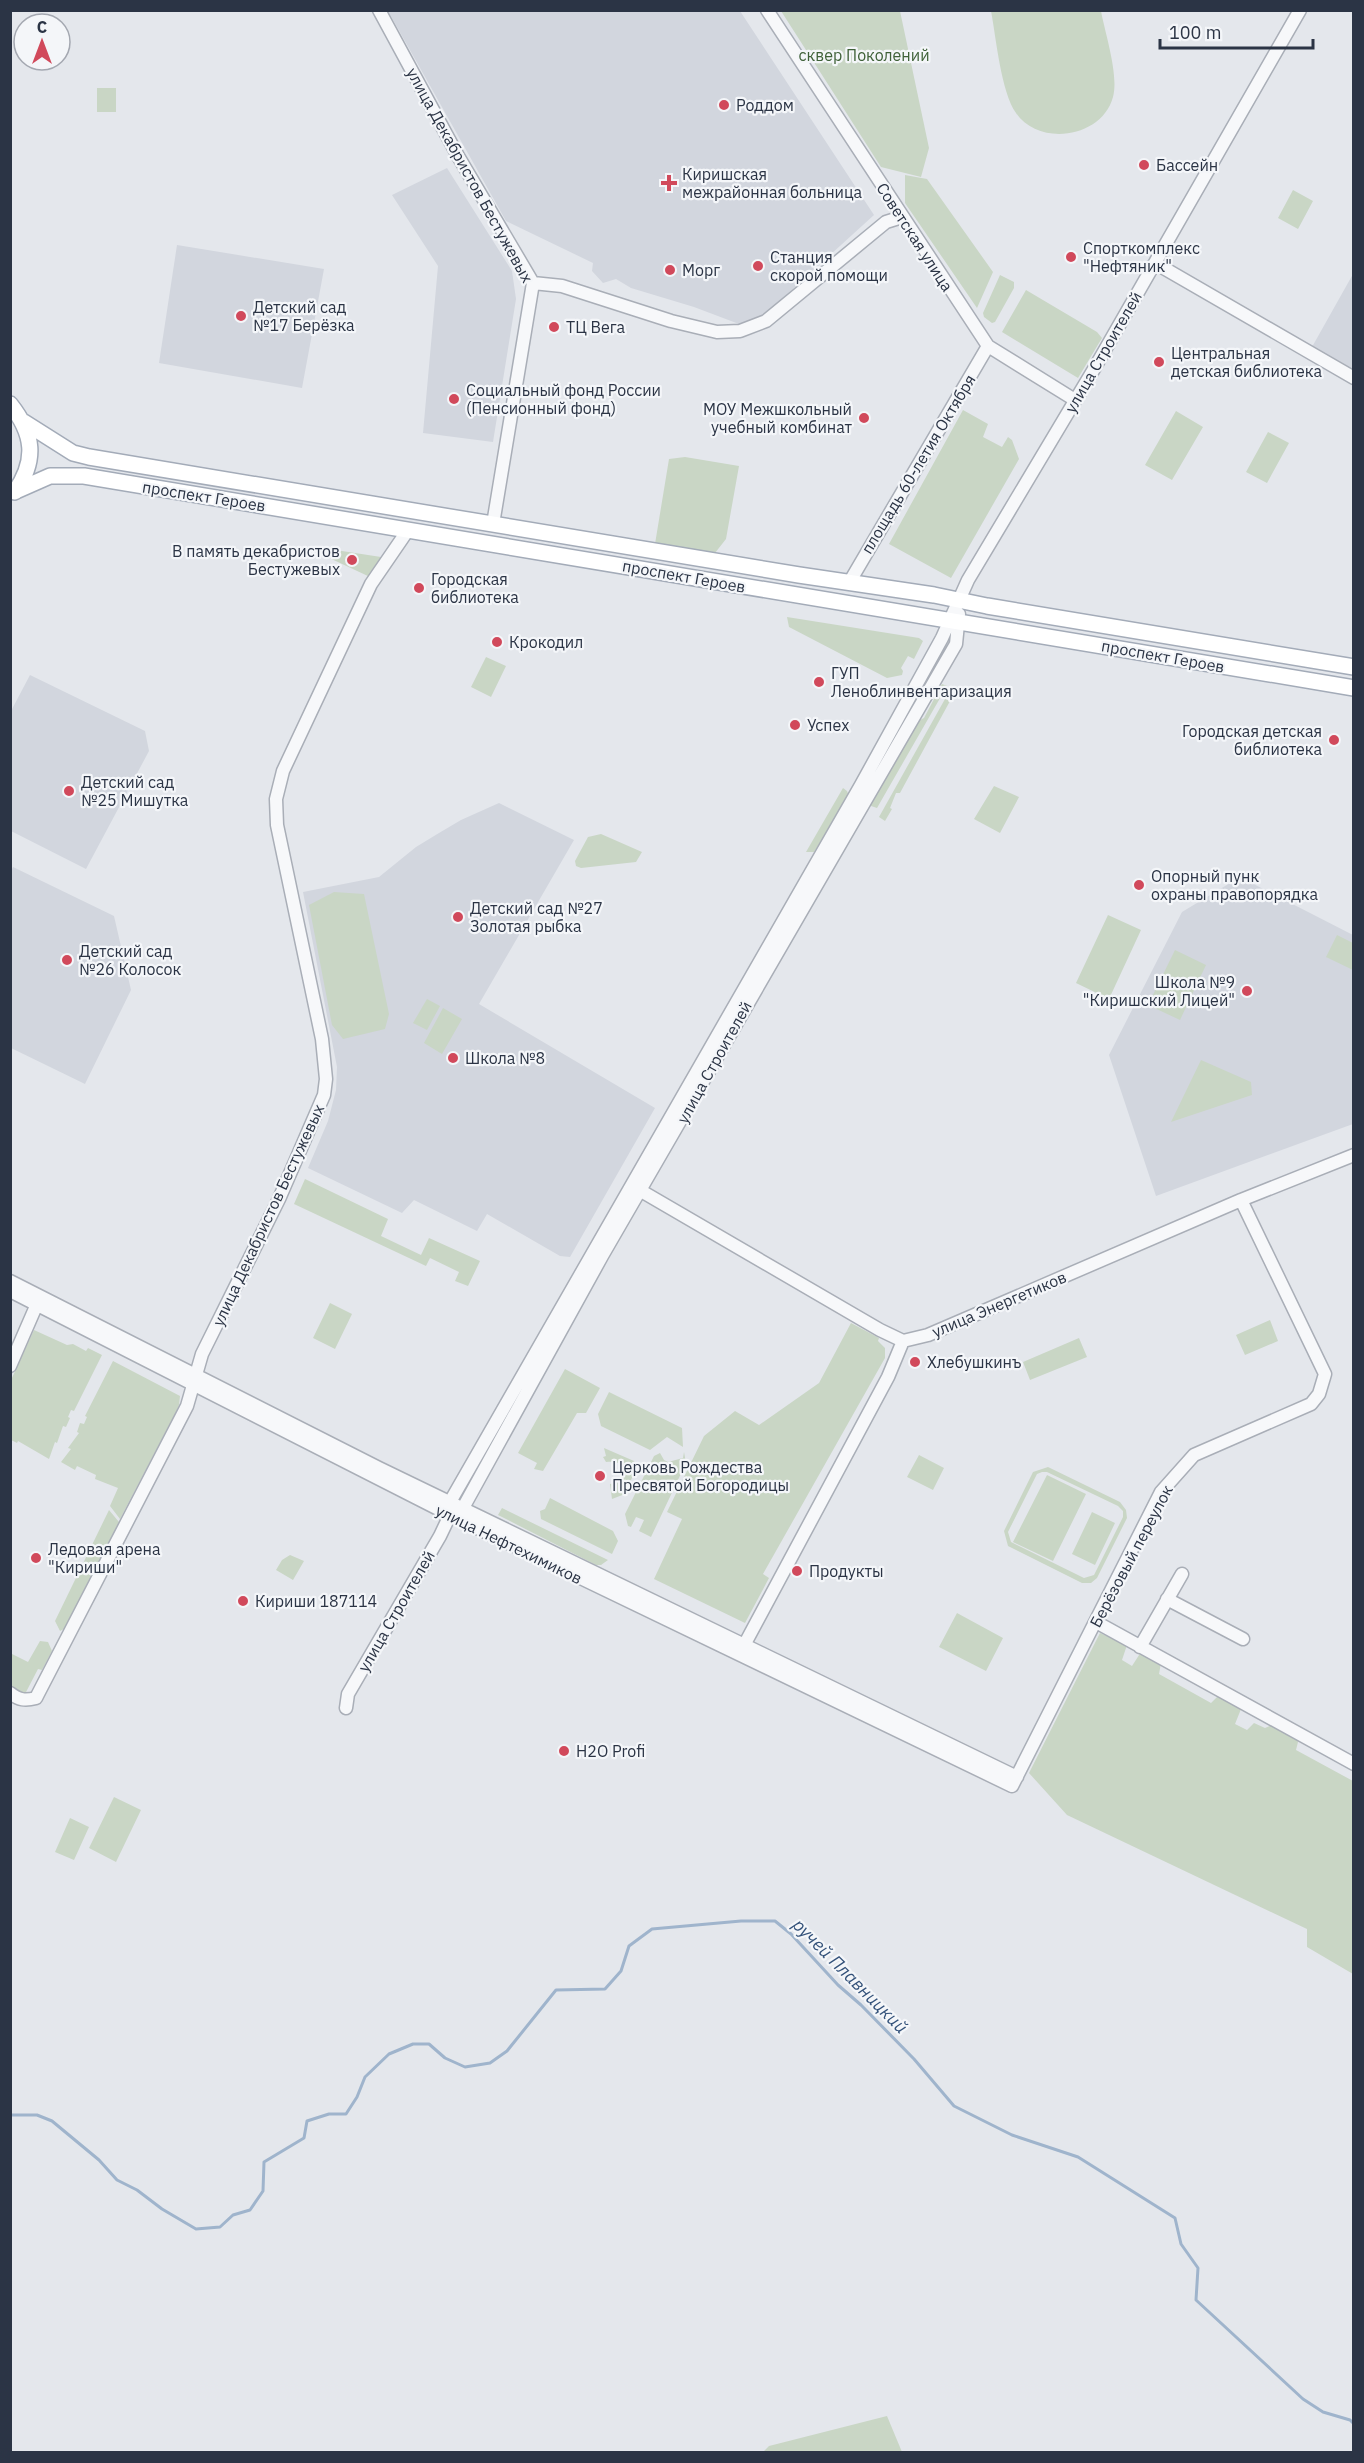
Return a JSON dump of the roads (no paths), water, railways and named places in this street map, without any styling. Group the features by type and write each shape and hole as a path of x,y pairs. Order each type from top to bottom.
{"main road":[{"path":"10,404 24,422 31,445 28,469 13,493"},
{"name":"проспект Героев","path":"24,422 80,455 1353,667"},
{"name":"проспект Героев","path":"13,493 50,476 84,476 1353,688"}],"street":[{"name":"улица Декабристов Бестужевых","path":"379,10 458,156 533,283 493,525"},
{"name":"Советская улица","path":"767,10 988,346 1075,400"},
{"name":"улица Строителей","path":"346,1708 348,1694 440,1536 450,1515 450,1502 636,1188 942,638 954,621 968,580 1155,263 1300,10"},
{"path":"533,283 562,286 671,321 717,332 740,331 766,321 886,222 902,217"},
{"path":"1155,263 1353,378"},
{"name":"площадь 60-летия Октября","path":"849,583 988,346"},
{"name":"улица Декабристов Бестужевых","path":"14,1696 36,1698 187,1406 202,1354 279,1199 324,1095 326,1079 322,1039 277,825 276,799 283,771 371,584 408,530"},
{"name":"улица Энергетиков","path":"903,1341 928,1335 1241,1200 1353,1155"},
{"path":"10,1281 194,1379 463,1508 741,1649 888,1377 903,1341 880,1330 636,1188"},
{"name":"улица Строителей","path":"463,1508 602,1256 636,1188"},
{"name":"Берёзовый переулок","path":"1015,1782 1161,1492 1170,1480 1194,1455 1311,1404 1319,1394 1325,1374 1241,1200"},
{"name":"улица Нефтехимиков","path":"10,1291 194,1379 450,1515 741,1649 1015,1782"},
{"path":"10,1366 37,1304"},
{"path":"450,1515 463,1508"},
{"path":"1140,1647 1182,1574"},
{"path":"1167,1599 1243,1639"},
{"path":"1096,1622 1353,1764"}],"waterway":[{"name":"ручей Плавницкий","path":"10,2115 37,2115 52,2121 99,2160 117,2180 137,2190 162,2209 196,2229 220,2227 233,2215 250,2210 263,2191 264,2162 304,2138 307,2121 329,2114 346,2114 357,2097 365,2077 389,2054 413,2044 429,2044 445,2058 465,2067 490,2063 507,2051 556,1990 605,1989 621,1971 629,1946 652,1929 741,1921 775,1921 791,1934 838,1985 914,2059 954,2106 1012,2135 1078,2157 1175,2218 1181,2244 1198,2268 1196,2300 1303,2399 1323,2412 1350,2420 1354,2424"}],"place":[{"name":"Роддом","path":"724,105"},
{"name":"Бассейн","path":"1144,165"},
{"name":"Киришская межрайонная больница","path":"669,183"},
{"name":"Спорткомплекс \"Нефтяник\"","path":"1071,257"},
{"name":"Станция скорой помощи","path":"758,266"},
{"name":"Морг","path":"670,270"},
{"name":"Детский сад №17 Берёзка","path":"241,316"},
{"name":"ТЦ Вега","path":"554,327"},
{"name":"Центральная детская библиотека","path":"1159,362"},
{"name":"Социальный фонд России (Пенсионный фонд)","path":"454,399"},
{"name":"МОУ Межшкольный учебный комбинат","path":"864,418"},
{"name":"В память декабристов Бестужевых","path":"352,560"},
{"name":"Городская библиотека","path":"419,588"},
{"name":"Крокодил","path":"497,642"},
{"name":"ГУП Леноблинвентаризация","path":"819,682"},
{"name":"Успех","path":"795,725"},
{"name":"Городская детская библиотека","path":"1334,740"},
{"name":"Детский сад №25 Мишутка","path":"69,791"},
{"name":"Опорный пунк охраны правопорядка","path":"1139,885"},
{"name":"Детский сад №27 Золотая рыбка","path":"458,917"},
{"name":"Детский сад №26 Колосок","path":"67,960"},
{"name":"Школа №9 \"Киришский Лицей\"","path":"1247,991"},
{"name":"Школа №8","path":"453,1058"},
{"name":"Хлебушкинъ","path":"915,1362"},
{"name":"Церковь Рождества Пресвятой Богородицы","path":"600,1476"},
{"name":"Ледовая арена \"Кириши\"","path":"36,1558"},
{"name":"Продукты","path":"797,1571"},
{"name":"Кириши 187114","path":"243,1601"},
{"name":"H2O Profi","path":"564,1751"}],"park label":[{"name":"сквер Поколений","path":"864,55"}]}
